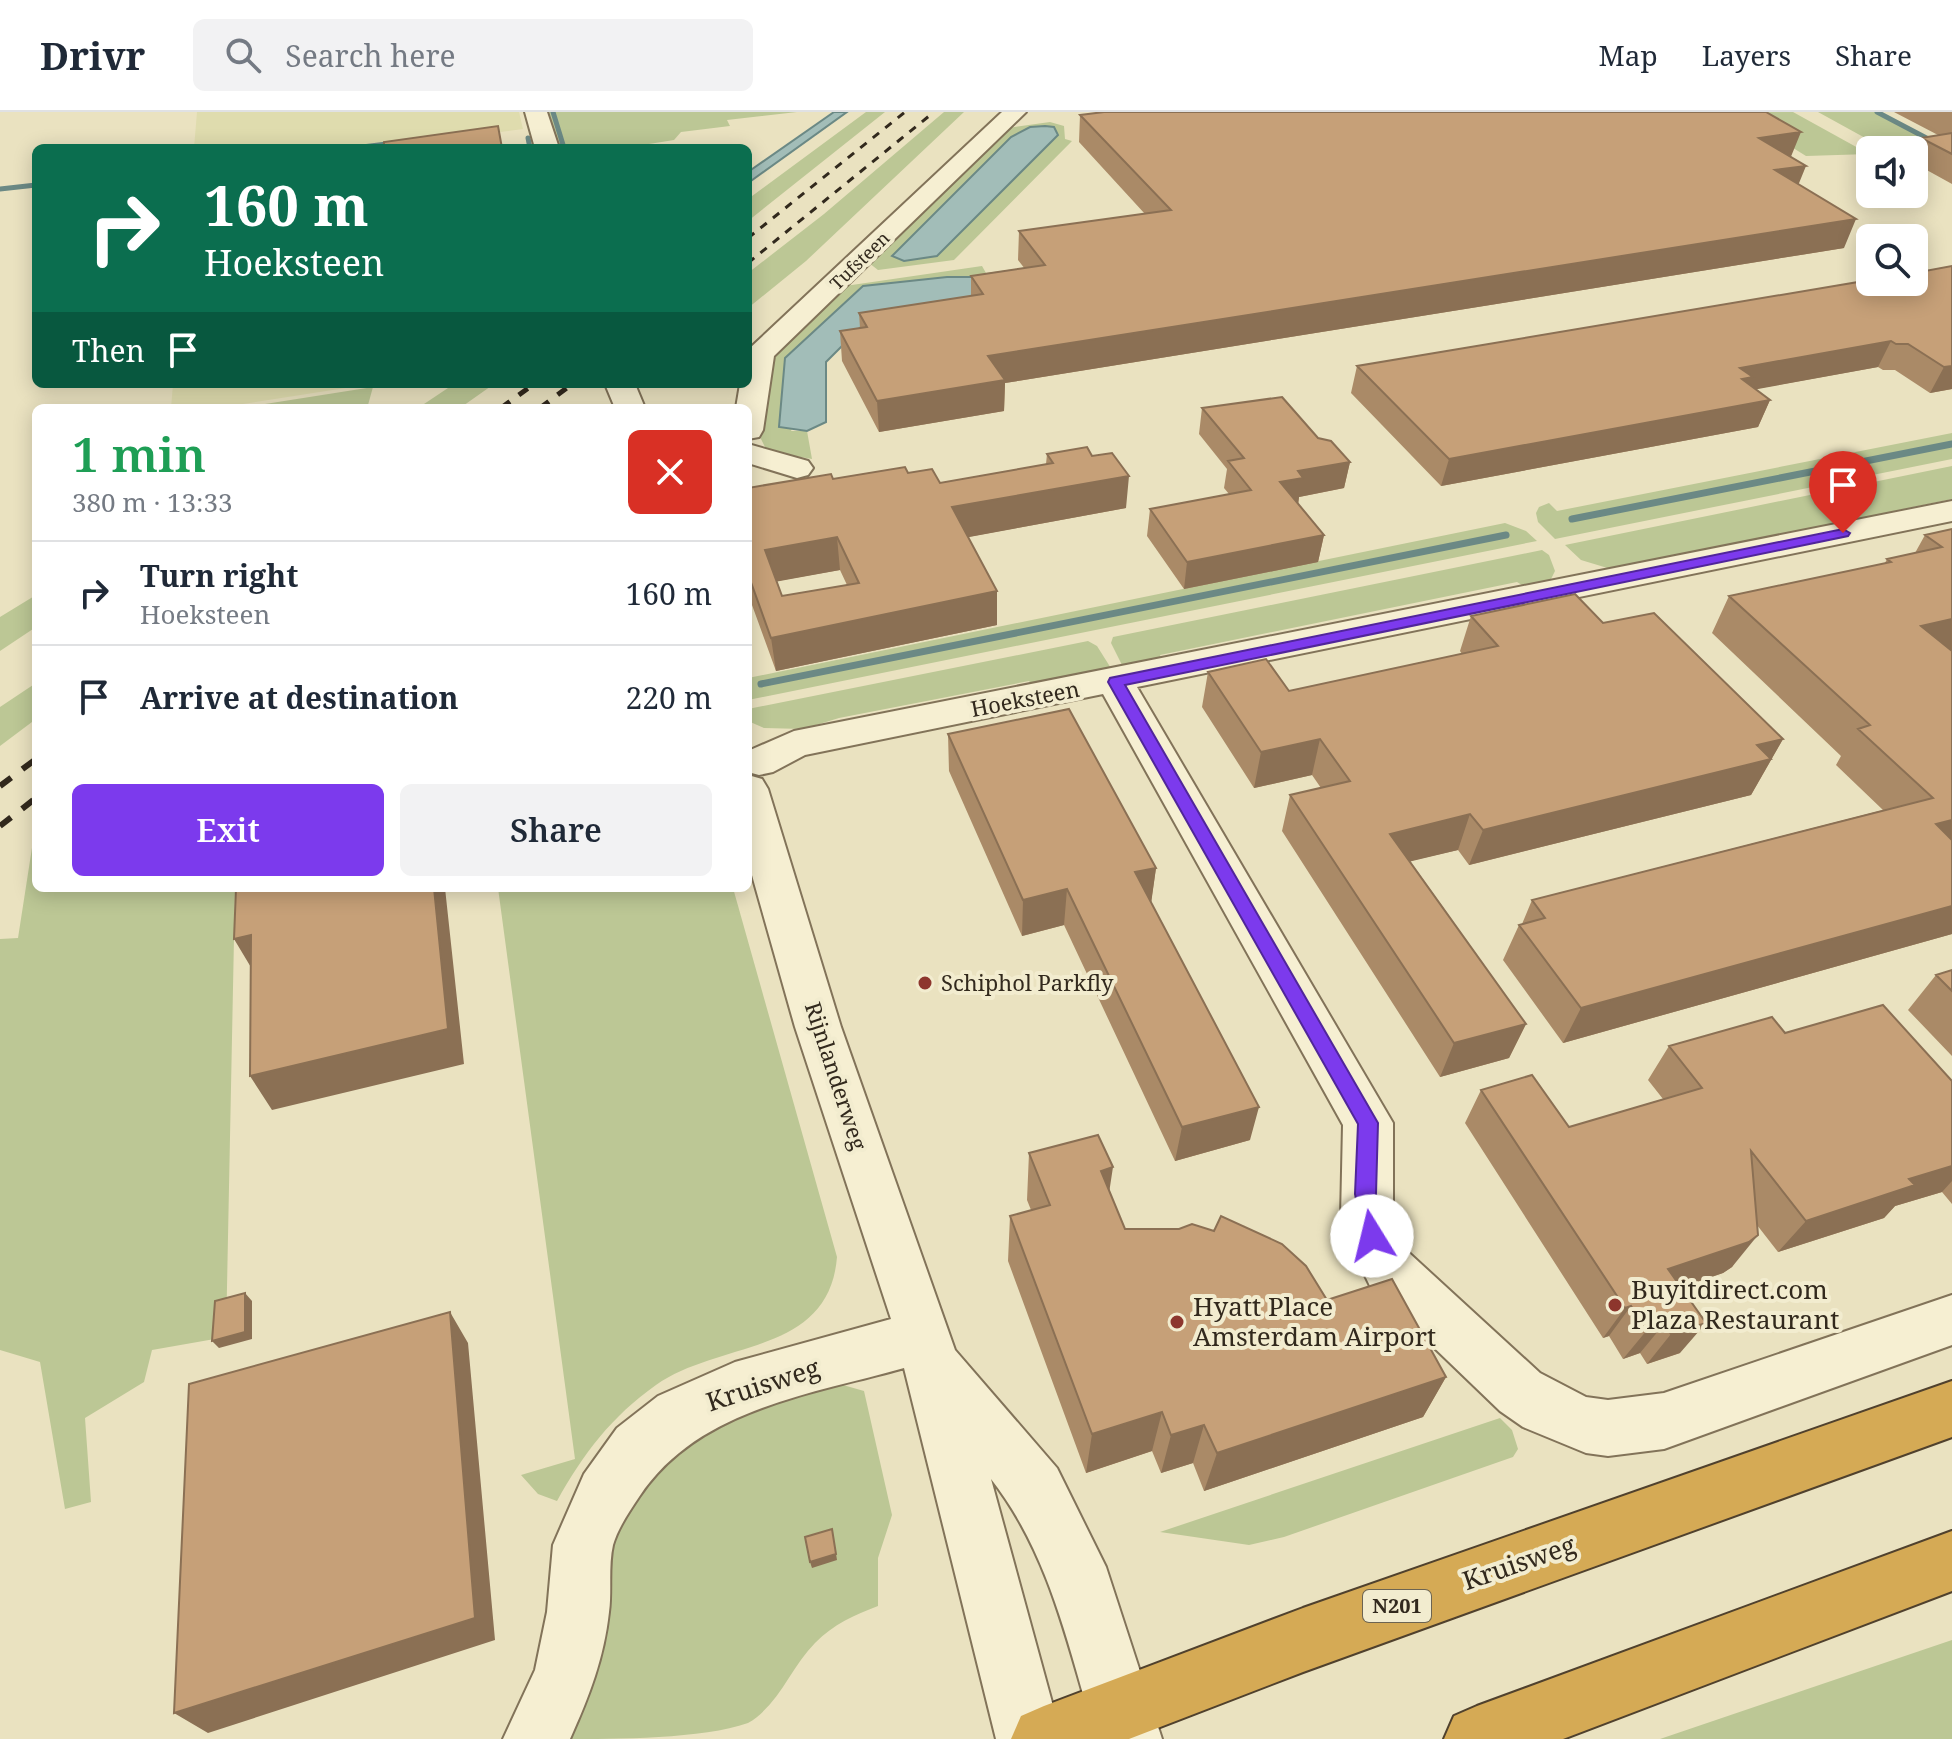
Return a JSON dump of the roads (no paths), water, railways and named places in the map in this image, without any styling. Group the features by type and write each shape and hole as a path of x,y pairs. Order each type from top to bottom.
{"highway":[{"name":"Kruisweg","path":"1044,1739 1124,1725 1274,1650 1952,1409"},
{"path":"1477,1739 1952,1561"}],"street":[{"path":"536,112 546,144"},
{"name":"Tufsteen","path":"752,405 760,354 1015,112"},
{"path":"752,454 797,468"},
{"name":"Hoeksteen","path":"752,771 794,744 1115,682 1952,511"},
{"path":"1115,682 1368,1123 1367,1217 1372,1236 1389,1269 1520,1392 1586,1425 1608,1428 1664,1421 1952,1320"},
{"name":"Rijnlanderweg","path":"752,776 818,1027 928,1348 1029,1739"},
{"name":"Rijnlanderweg","path":"928,1348 1036,1489 1075,1567 1124,1725"},
{"name":"Kruisweg","path":"536,1739 566,1676 578,1612 583,1545 605,1495 637,1448 678,1416 735,1389 928,1348"}],"water":[{"path":"834,112 847,112 752,180 752,169"},
{"path":"1030,127 1054,127 1058,135 937,256 904,261 892,256 1011,137"},
{"path":"1415,216 871,317 826,362 826,422 807,431 779,427 785,358 863,286 947,277 978,277"}],"waterway":[{"path":"553,112 563,144"},
{"path":"1877,112 1934,142"},
{"path":"528,138 529,144"},
{"path":"387,144 395,143"},
{"path":"0,189 32,185"},
{"path":"1572,519 1952,444"},
{"path":"761,684 1506,535"}],"railway":[{"path":"752,235 905,112"},
{"path":"752,260 934,112"},
{"path":"506,404 528,388"},
{"path":"545,404 567,388"},
{"path":"0,786 32,762"},
{"path":"0,826 32,801"}],"place":[{"name":"Schiphol Parkfly","path":"925,983"},
{"name":"Buyitdirect.com Plaza Restaurant","path":"1615,1305"},
{"name":"Hyatt Place Amsterdam Airport","path":"1177,1322"}]}
